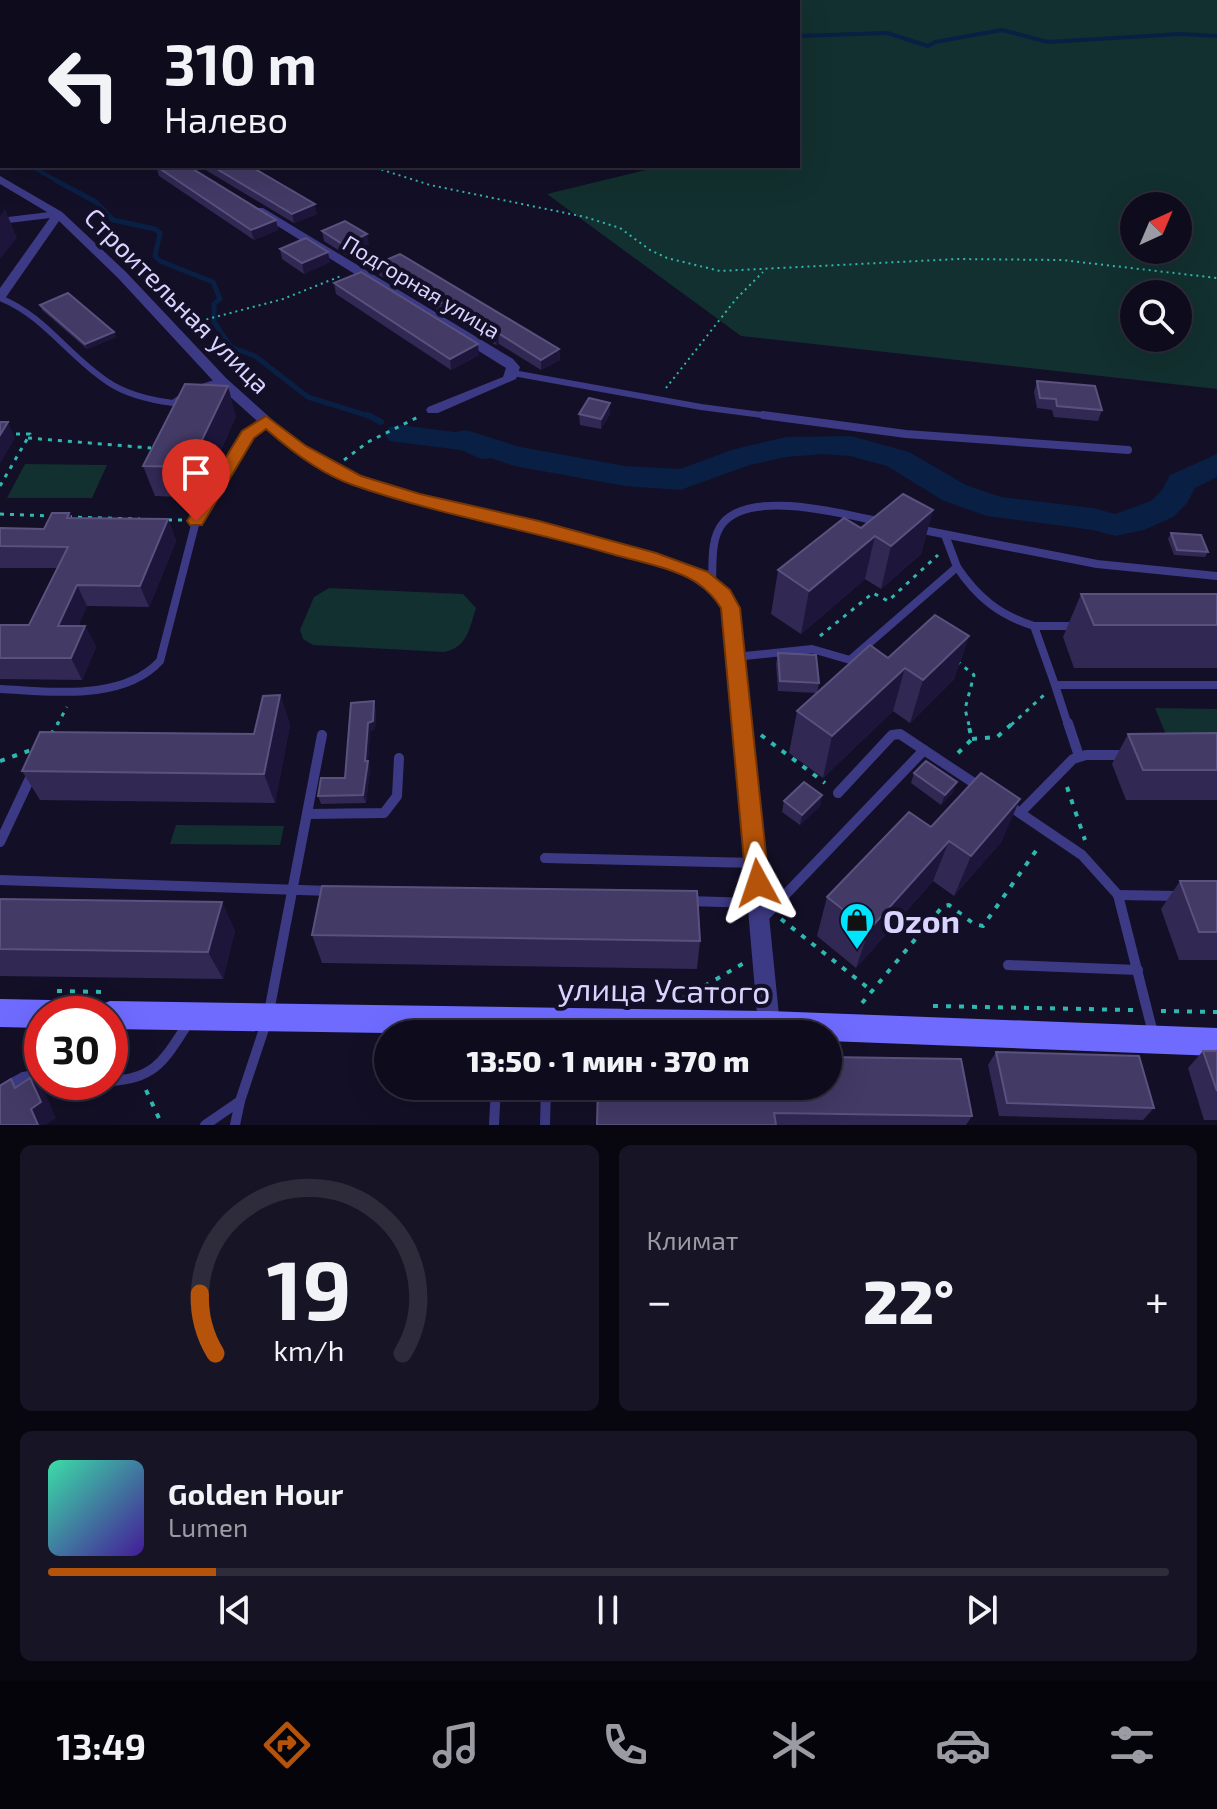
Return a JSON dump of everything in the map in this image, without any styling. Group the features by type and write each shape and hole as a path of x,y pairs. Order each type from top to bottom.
{"street":[{"name":"Строительная улица","path":"0,179 58,214 122,275 221,381 300,450 332,470 418,499 539,527 649,558 688,570 712,584"},
{"name":"Подгорная улица","path":"252,206 508,362 513,373 509,379 433,410"},
{"path":"0,297 58,214"},
{"path":"712,584 723,594 730,608 756,863 764,911 763,948 769,1020"},
{"path":"0,1013 24,1013"},
{"name":"улица Усатого","path":"128,1015 374,1021"},
{"name":"улица Усатого","path":"842,1028 1217,1042"}],"lane":[{"path":"0,221 58,214"},
{"path":"0,297 25,307 96,373 131,394 173,403 199,387 221,381"},
{"path":"513,373 655,399 906,434 1128,450"},
{"path":"0,689 77,691 137,680 153,671 158,665 196,521 247,435 266,421"},
{"path":"712,584 718,533 725,519 746,509 771,506 889,523"},
{"path":"903,526 1097,564 1217,576"},
{"path":"945,535 957,567 983,602 1010,620 1034,626 1095,626"},
{"path":"735,657 812,649 850,660 957,567"},
{"path":"1034,626 1079,756"},
{"path":"1055,685 1217,685"},
{"path":"838,793 892,735 900,734 986,791"},
{"path":"235,1125 268,1017 322,735"},
{"path":"0,842 47,744"},
{"path":"681,901 764,911 924,750"},
{"path":"1020,813 1079,756 1130,755"},
{"path":"307,814 384,813 397,800 399,758"},
{"path":"999,800 1093,863 1118,895 1150,1011 1155,1041"},
{"path":"545,858 756,863"},
{"path":"0,880 338,891"},
{"path":"1118,895 1189,897"},
{"path":"1008,965 1138,970"},
{"path":"128,1080 141,1080 162,1061 193,1016"},
{"path":"0,1090 24,1077"},
{"path":"494,1125 495,1100"},
{"path":"545,1125 546,1100"},
{"path":"205,1125 240,1101"}],"path":[{"path":"375,168 408,181 520,203 618,227 648,249 681,264 720,271 958,259 1062,260 1217,278"},
{"path":"201,319 243,307 268,304 356,269"},
{"path":"655,399 689,365 737,295 765,270"},
{"path":"332,470 384,434 409,422"},
{"path":"0,434 30,434 0,486"},
{"path":"28,438 151,448"},
{"path":"0,514 151,519"},
{"path":"166,520 196,521"},
{"path":"818,638 873,593 888,601 949,544"},
{"path":"956,660 974,675 965,709 972,739"},
{"path":"946,764 972,739 997,737 1055,685"},
{"path":"0,761 47,744 77,691"},
{"path":"742,720 838,793"},
{"path":"1061,771 1093,863"},
{"path":"878,1005 862,1004 943,906 949,905 974,924 983,926 1049,832"},
{"path":"764,911 872,991"},
{"path":"678,1001 718,981 763,948"},
{"path":"926,1006 1217,1012"},
{"path":"141,1080 162,1125"}],"green space":[{"path":"800,0 1217,0 1217,389 741,336 547,194 654,168 800,168"},
{"path":"25,464 107,465 92,498 7,498"},
{"path":"329,588 463,594 476,608 463,641 444,652 313,645 303,639 300,630 314,597"},
{"path":"1155,708 1217,709 1217,737 1167,737"},
{"path":"176,825 284,826 280,845 170,844"}],"building":[{"path":"159,168 191,168 276,220 251,230"},
{"path":"215,168 253,168 315,204 292,214"},
{"path":"345,221 367,234 344,245 322,231"},
{"path":"306,238 328,252 302,263 280,249"},
{"path":"400,254 559,349 541,360 377,264"},
{"path":"361,272 478,344 450,359 334,283"},
{"path":"68,293 114,332 85,344 40,305"},
{"path":"1037,381 1095,386 1102,410 1057,406 1056,399 1040,398"},
{"path":"185,384 228,386 189,467 143,466"},
{"path":"589,398 610,403 601,419 579,414"},
{"path":"0,422 8,422 0,435"},
{"path":"903,494 933,510 891,546 875,536 809,591 778,570 844,518 861,528"},
{"path":"52,513 69,513 67,518 168,519 140,586 77,585 58,626 85,626 71,658 0,658 0,625 29,625 68,547 0,546 0,528 44,529"},
{"path":"1171,533 1201,535 1208,552 1177,550"},
{"path":"1081,594 1217,594 1217,625 1094,625"},
{"path":"935,615 969,636 923,680 905,668 832,736 797,711 870,645 888,658"},
{"path":"778,653 816,655 819,683 780,681"},
{"path":"280,695 264,774 22,771 40,732 254,734 263,696"},
{"path":"374,701 373,721 368,723 365,761 368,761 363,795 318,796 321,778 345,778 351,703"},
{"path":"1217,733 1217,770 1143,770 1128,734"},
{"path":"926,761 957,782 945,795 914,773"},
{"path":"981,773 1020,799 971,856 949,841 869,930 827,897 909,812 931,827"},
{"path":"804,782 822,795 802,815 784,801"},
{"path":"1180,881 1217,881 1217,932 1199,932"},
{"path":"322,886 697,891 700,941 312,935"},
{"path":"0,899 222,902 208,952 0,949"},
{"path":"1203,1051 1217,1051 1217,1091"},
{"path":"996,1052 1139,1056 1154,1108 1007,1103"},
{"path":"842,1057 961,1059 972,1116 774,1113 776,1125 597,1125 598,1100 842,1100"},
{"path":"11,1079 15,1088 24,1082 24,1100 40,1100 31,1109 38,1125 0,1125 0,1086"}],"waterway":[{"path":"800,36 887,33 928,46 935,42 1002,30 1048,42 1180,34 1217,36"},
{"path":"34,168 59,182"},
{"path":"55,180 96,202 113,220 155,229 160,233 155,256 160,261 213,282 220,299 214,304 214,322 231,347 255,356 308,397 371,417"},
{"path":"371,417 381,422"},
{"path":"400,434 455,442 466,440 481,449 494,448 514,456 625,476 672,477 680,480 742,457 786,447 823,444 851,446 898,459 955,493 998,508 1093,519 1115,525 1132,522 1162,509 1176,495 1181,482 1217,464"}],"place":[{"name":"Ozon","path":"857,951"}],"route":[{"path":"196,521 247,435 266,421 300,450 355,480 649,558 688,570 712,584 723,594 730,608 758,883"}]}
